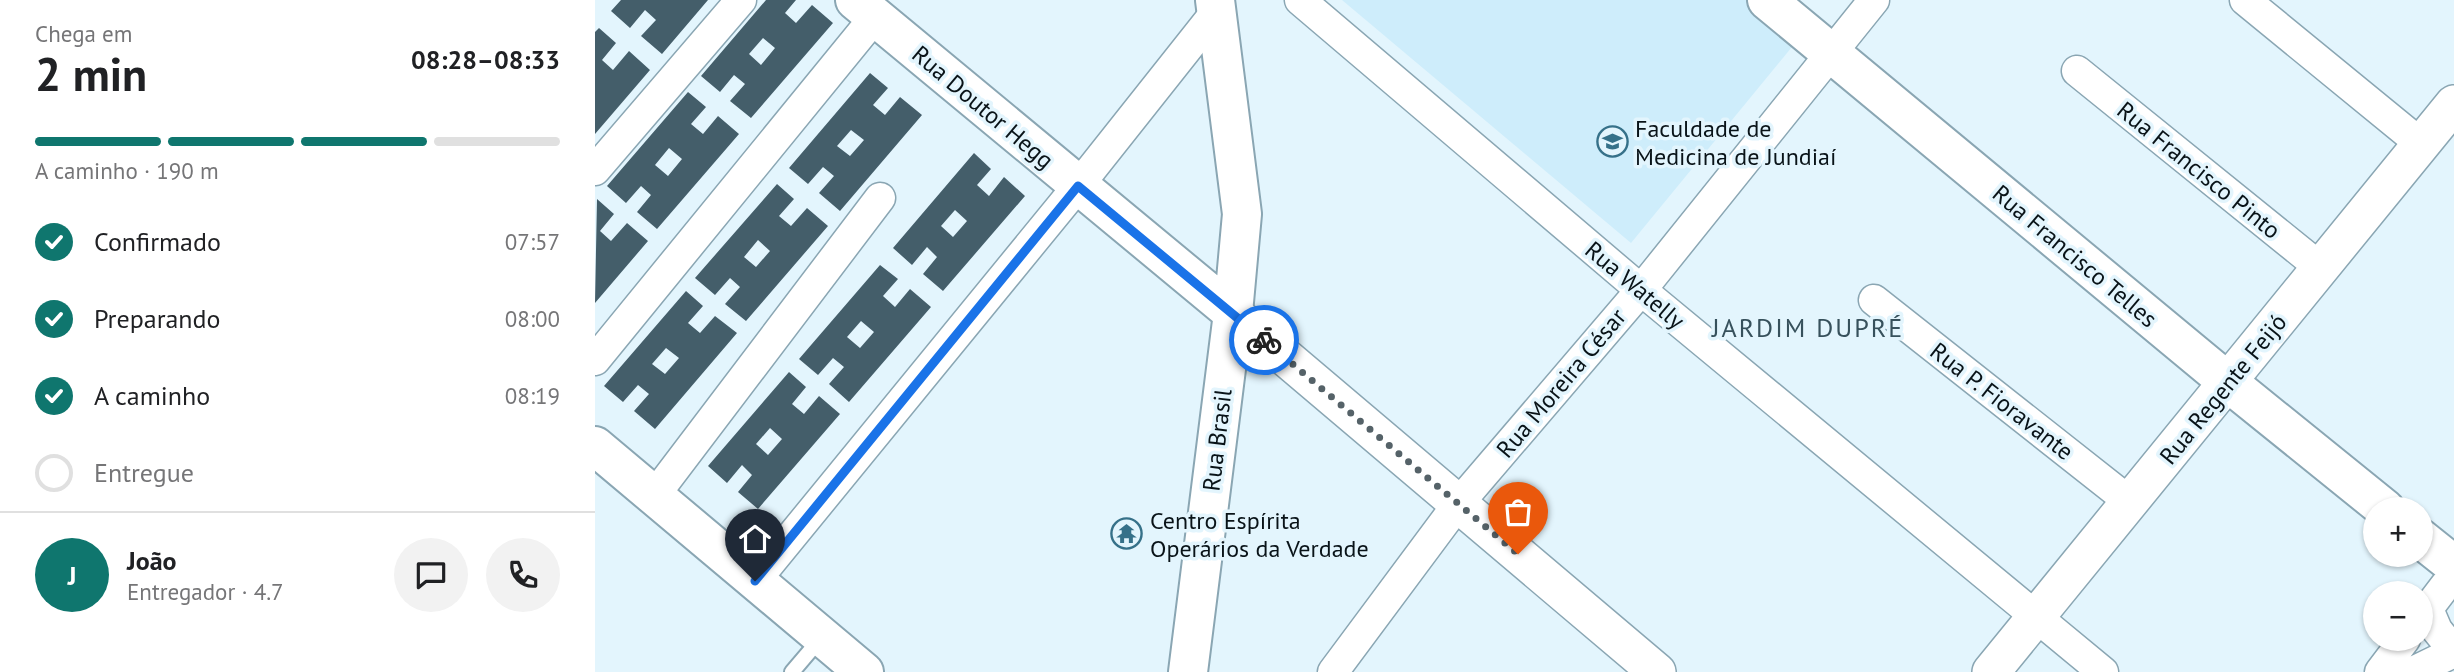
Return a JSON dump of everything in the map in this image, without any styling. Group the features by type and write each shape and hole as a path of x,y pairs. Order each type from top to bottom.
{"main road":[{"name":"Rua Francisco Telles","path":"1767,0 2370,497"},
{"name":"Rua Brasil","path":"1188,672 1233,313 1242,214 1215,6"},
{"name":"Rua Doutor Hegg","path":"865,8 1233,313"},
{"path":"595,446 864,672"},
{"path":"2433,548 2454,565"}],"street":[{"path":"595,170 741,0"},
{"name":"Rua Watelly","path":"1300,0 1641,290 2103,672"},
{"name":"Rua Moreira César","path":"1333,672 1458,504 1641,290 1874,0"},
{"path":"2245,0 2421,144"},
{"path":"755,581 1078,186 1215,6"},
{"path":"595,360 865,8"},
{"name":"Rua Francisco Pinto","path":"2077,71 2322,269"},
{"name":"Rua Regente Feijó","path":"1991,672 2454,104"},
{"path":"654,496 880,198"},
{"name":"Rua P. Fioravante","path":"1874,300 2130,502"},
{"name":"Rua Doutor Hegg","path":"1233,313 1657,672"},
{"path":"2433,604 2454,580"},
{"path":"2413,672 2454,651 2433,626"},
{"path":"2380,672 2396,651"}],"lane":[{"path":"792,672 822,637"}],"shaded area":[{"name":"Faculdade de Medicina de Jundiaí","path":"1342,0 1746,0 1796,42 1631,243"}],"building":[{"path":"621,0 708,0 662,54 641,36 656,20 645,10 630,28 611,11"},
{"path":"766,0 796,0 785,13 796,23 812,5 833,23 751,118 730,101 745,84 734,75 720,92 701,76","holes":["763,38 775,48 761,65 749,54"]},
{"path":"599,28 616,43 602,60 613,70 629,51 650,70 595,134 595,32"},
{"path":"870,73 888,88 873,105 885,115 900,97 922,115 840,211 819,193 834,176 823,167 808,184 789,168","holes":["851,130 864,140 850,156 837,146"]},
{"path":"688,92 706,107 691,124 703,134 718,116 739,134 657,229 637,212 651,195 641,186 626,203 607,186","holes":["669,148 682,159 668,176 655,165"]},
{"path":"974,153 991,169 977,185 989,196 1004,177 1025,196 943,291 923,274 937,257 927,247 912,265 893,248","holes":["955,210 967,221 953,237 941,226"]},
{"path":"777,184 794,199 779,216 791,226 807,208 828,226 746,321 725,304 740,287 730,278 715,295 695,278","holes":["758,240 770,251 756,267 744,257"]},
{"path":"597,199 614,214 600,231 611,241 627,223 648,241 595,303"},
{"path":"880,265 898,279 883,296 895,307 910,289 931,307 849,402 829,384 844,367 833,358 818,375 799,359","holes":["861,321 874,332 860,348 847,337"]},
{"path":"686,291 703,306 688,323 700,333 715,316 737,333 655,429 634,411 649,394 638,385 623,402 604,386","holes":["666,348 679,358 665,374 652,364"]},
{"path":"789,372 806,387 792,404 804,414 819,396 840,414 758,509 738,492 752,475 742,465 727,483 708,466","holes":["770,428 782,439 768,455 756,444"]}],"way so far":[{"path":"1264,340 1518,554"}],"place":[{"name":"Faculdade de Medicina de Jundiaí","path":"1612,142"},
{"name":"Centro Espírita Operários da Verdade","path":"1127,534"}],"district":[{"name":"JARDIM DUPRÉ","path":"1808,327"}],"route":[{"path":"755,581 1078,186 1264,340"}]}
